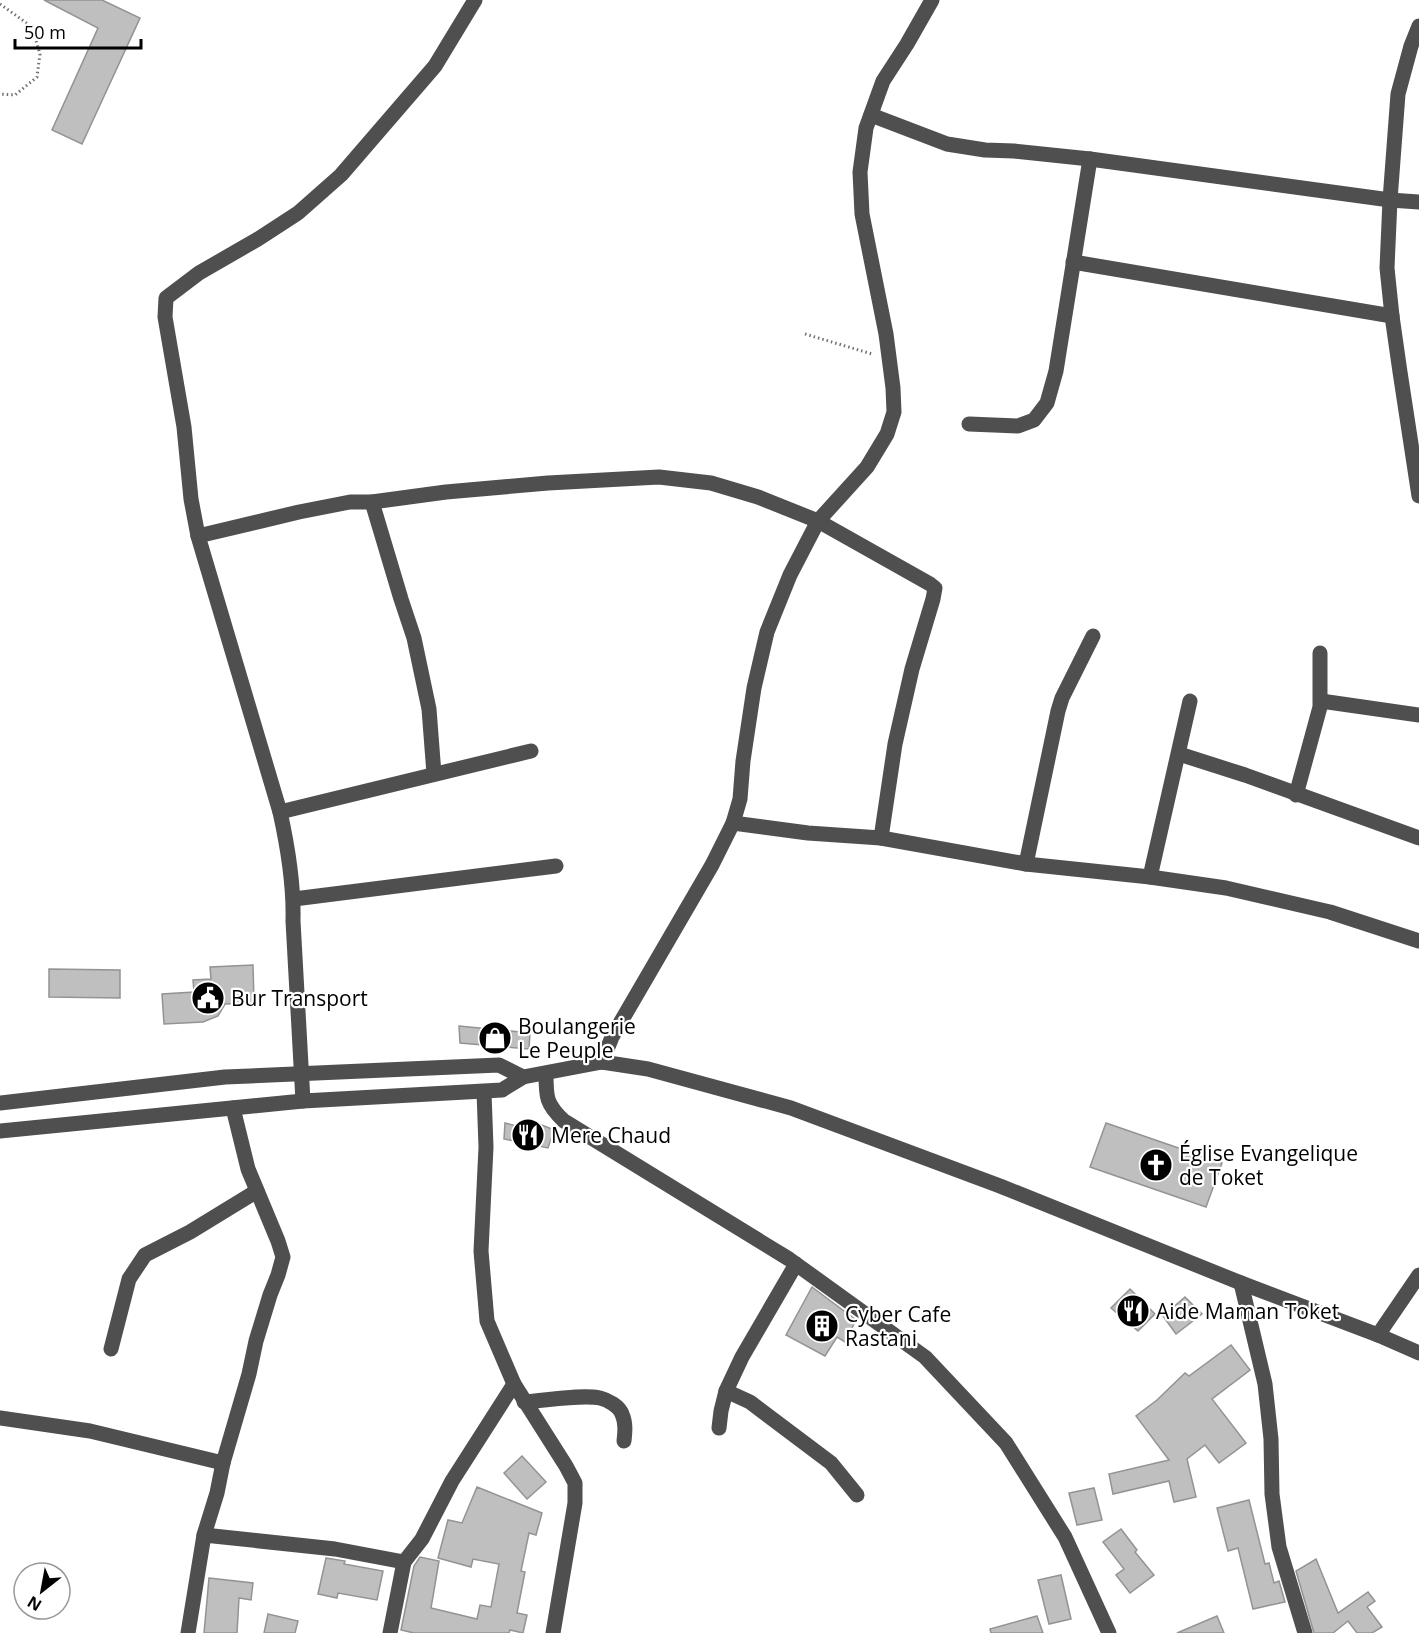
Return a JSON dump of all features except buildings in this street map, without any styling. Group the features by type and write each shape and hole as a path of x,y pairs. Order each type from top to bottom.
{"street":[{"path":"303,1101 293,921 294,899 288,846 198,536 191,499 184,427 165,317 166,298 198,273 258,239 297,213 341,175 435,66 475,0"},
{"path":"602,1062 612,1037 712,866 733,823 740,799 743,760 767,632 790,575 818,521 867,466 887,434 894,412 886,334 862,214 860,172 866,128 883,81 932,0"},
{"path":"1419,26 1415,47 1398,94 1387,268 1415,481 1419,496"},
{"path":"871,115 947,144 985,150 1014,150 1090,159 1419,202"},
{"path":"969,424 1018,426 1034,420 1047,402 1056,370 1090,159"},
{"path":"1073,262 1392,316"},
{"path":"198,536 350,502 372,502 446,492 548,483 658,477 711,483 758,497 818,521 935,588 912,669 895,744 881,838"},
{"path":"372,502 414,638 429,709 434,774"},
{"path":"1026,864 1058,711 1062,698 1093,636"},
{"path":"1296,795 1321,701 1320,653"},
{"path":"1150,877 1190,701"},
{"path":"1321,701 1419,714"},
{"path":"280,812 531,751"},
{"path":"1179,754 1245,775 1419,838"},
{"path":"733,823 808,833 881,838 1026,864 1150,877 1226,888 1318,910 1419,941"},
{"path":"294,899 556,866"},
{"path":"0,1131 303,1101 502,1090 523,1077 602,1062 648,1069 791,1108 1000,1186 1419,1353"},
{"path":"0,1103 225,1077 499,1065 523,1077"},
{"path":"546,1074 546,1095 553,1110 564,1120 796,1264 925,1358 1006,1443 1065,1537 1109,1633"},
{"path":"483,1092 486,1147 481,1251 488,1321 514,1384 575,1483 575,1503 553,1633"},
{"path":"188,1633 204,1535 256,1341 283,1257 279,1241 248,1169 233,1108"},
{"path":"111,1349 129,1280 145,1255 190,1232 257,1191"},
{"path":"719,1428 726,1391 742,1357 796,1264"},
{"path":"1378,1335 1419,1275"},
{"path":"1241,1283 1265,1384 1271,1439 1272,1494 1279,1547 1305,1633"},
{"path":"390,1633 404,1562 422,1539 452,1481 514,1384"},
{"path":"726,1391 750,1402 831,1463 857,1495"},
{"path":"524,1402 587,1397 603,1399 622,1412 625,1424 624,1442"},
{"path":"0,1418 90,1431 223,1463"},
{"path":"204,1535 335,1549 404,1562"}],"path":[{"path":"0,4 32,27 40,54 37,77 15,94 0,94"},
{"path":"805,334 888,360"}],"place":[{"name":"Bur Transport","path":"208,998"},
{"name":"Boulangerie Le Peuple","path":"495,1038"},
{"name":"Mere Chaud","path":"528,1135"},
{"name":"Église Evangelique de Toket","path":"1156,1165"},
{"name":"Aide Maman Toket","path":"1133,1311"},
{"name":"Cyber Cafe Rastani","path":"822,1326"}]}
